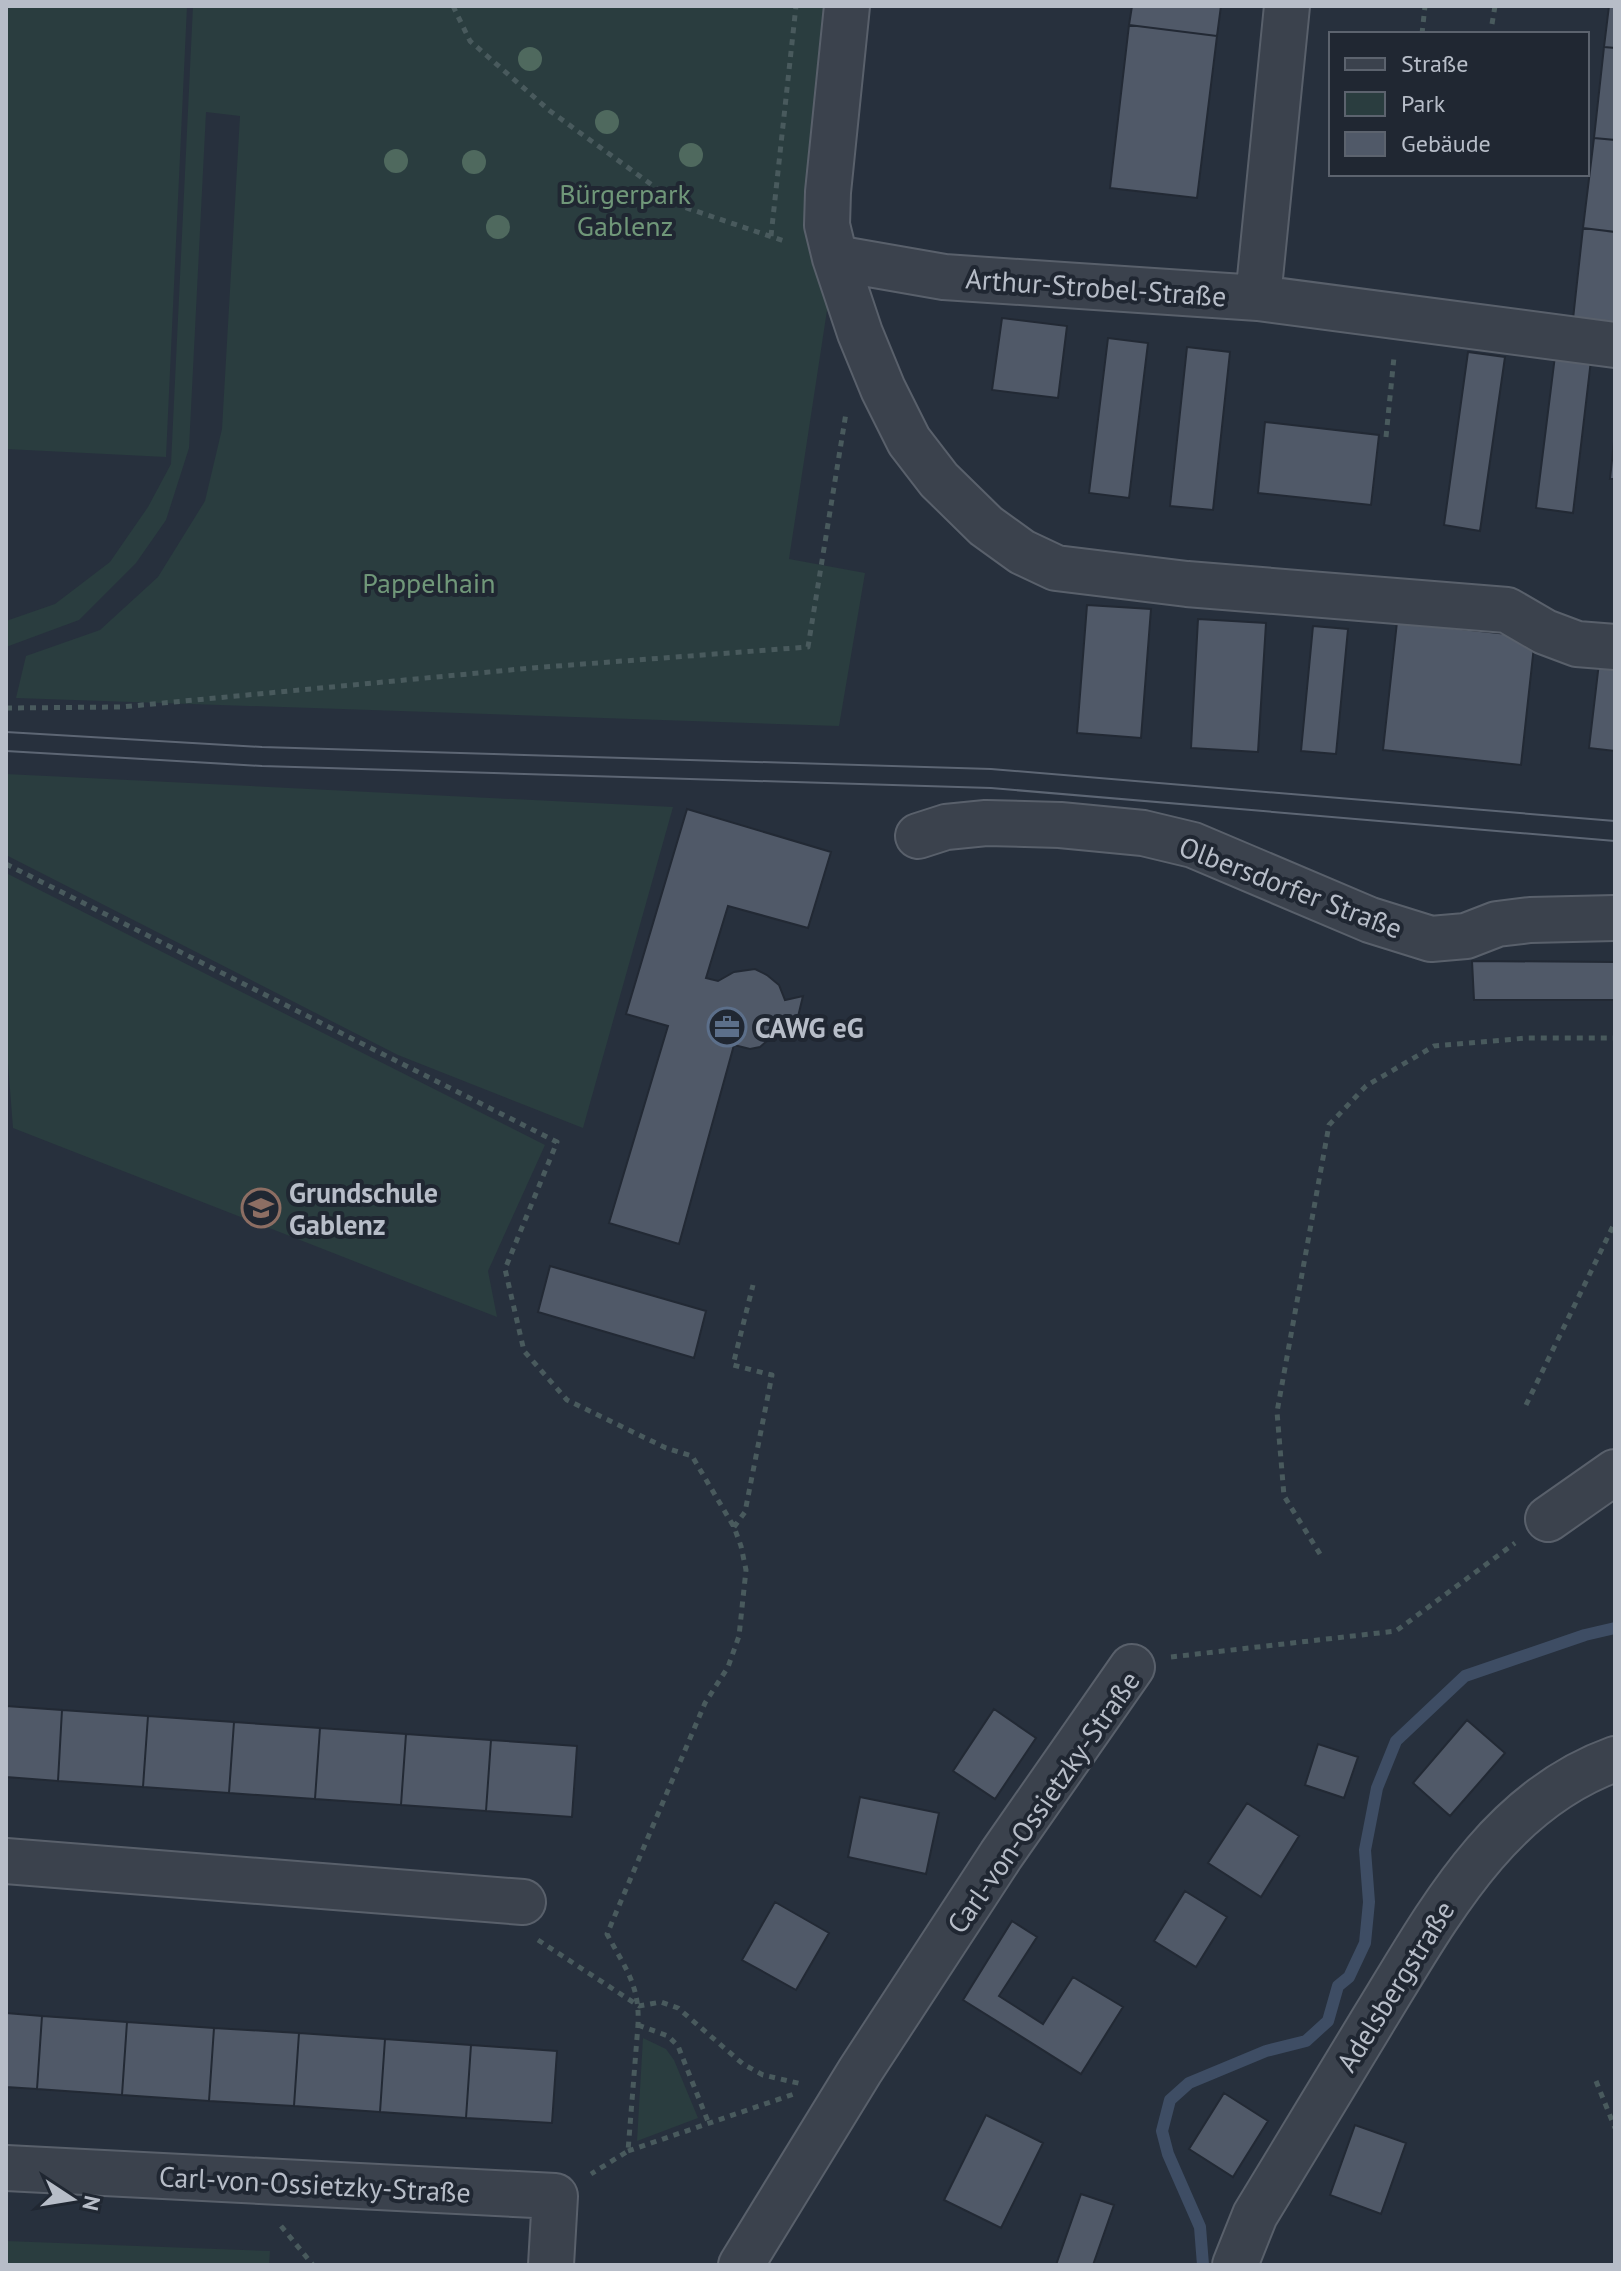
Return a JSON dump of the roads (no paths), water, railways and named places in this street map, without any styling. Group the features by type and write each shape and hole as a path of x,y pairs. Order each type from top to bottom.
{"street":[{"path":"847,6 828,192 827,225 835,258 865,347 909,441 939,480 986,526 1022,552 1056,568 1351,599 1507,610 1545,632 1577,644 1615,647"},
{"name":"Arthur-Strobel-Straße","path":"835,258 944,277 1258,298 1287,6"},
{"path":"1258,298 1615,345"},
{"name":"Olbersdorfer Straße","path":"918,836 946,827 986,823 1060,825 1143,833 1193,845 1370,920 1431,939 1466,936 1497,924 1519,921 1564,917 1615,918"},
{"path":"1548,1519 1615,1472"},
{"name":"Carl-von-Ossietzky-Straße","path":"741,2265 860,2071 1001,1855 1132,1667"},
{"name":"Adelsbergstraße","path":"1235,2265 1255,2215 1443,1906 1484,1850 1533,1804 1595,1766 1615,1759"},
{"path":"6,1861 523,1902"},
{"name":"Carl-von-Ossietzky-Straße","path":"6,2168 555,2196 551,2265"}],"waterway":[{"path":"1203,2265 1200,2227 1168,2154 1162,2131 1170,2100 1189,2083 1266,2051 1306,2041 1328,2021 1338,1986 1349,1977 1365,1943 1369,1902 1365,1850 1377,1788 1396,1741 1465,1676 1585,1635 1615,1628"}],"tram line":[{"path":"6,732 262,747 991,769 1615,821"},
{"path":"6,751 262,766 991,788 1615,841"}],"place":[{"name":"CAWG eG","path":"727,1027"},
{"name":"Grundschule Gablenz","path":"261,1208"}],"park label":[{"name":"Bürgerpark Gablenz","path":"625,209"},
{"name":"Pappelhain","path":"429,582"}]}
